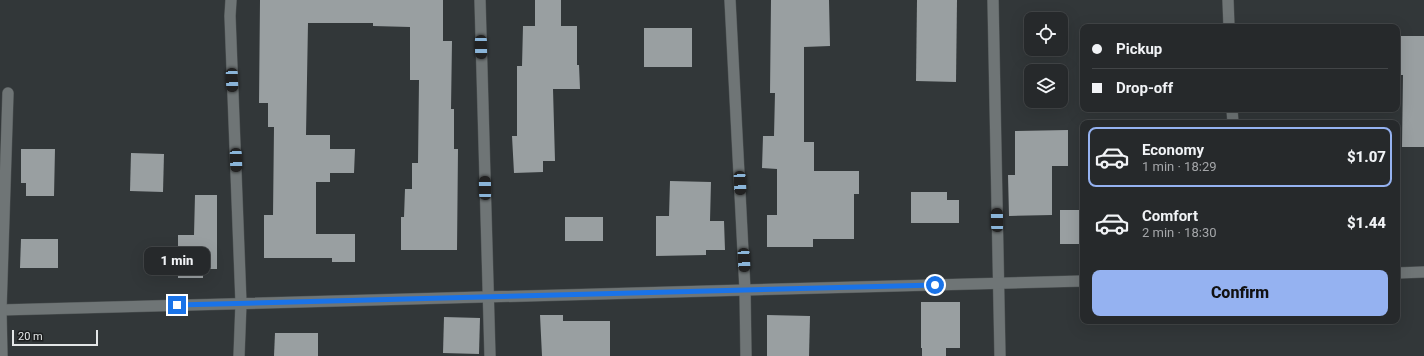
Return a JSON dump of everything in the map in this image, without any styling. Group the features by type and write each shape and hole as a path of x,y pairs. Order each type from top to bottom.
{"street":[{"path":"231,0 230,16 241,304 239,356"},
{"path":"480,0 490,356"},
{"path":"730,0 745,290 746,356"},
{"path":"993,0 1000,356"},
{"path":"1228,0 1229,24"},
{"path":"2,356 0,310 8,93"},
{"path":"1400,273 1424,272"},
{"path":"0,310 1080,281"}],"building":[{"path":"260,0 443,0 443,41 452,41 451,109 454,109 454,149 458,149 457,250 401,250 401,217 404,217 405,189 412,189 412,163 418,163 419,80 410,80 410,27 373,26 373,23 308,23 306,135 330,135 330,149 355,149 354,173 330,173 330,182 316,182 316,234 355,234 355,262 332,262 332,258 264,258 264,215 273,215 274,127 268,127 268,103 259,103"},
{"path":"535,0 561,0 561,26 577,26 577,65 579,65 580,89 553,89 555,161 543,161 543,172 514,173 512,136 517,136 517,66 522,66 523,26 535,26"},
{"path":"771,0 829,0 830,46 804,47 804,142 814,142 814,171 859,171 859,194 854,194 854,239 813,239 813,247 767,247 767,215 777,215 777,169 762,168 763,136 774,136 775,93 770,93"},
{"path":"917,0 957,0 956,82 916,81"},
{"path":"644,28 692,28 692,67 644,67"},
{"path":"1400,36 1424,36 1424,147 1402,147 1403,75 1400,75"},
{"path":"1068,130 1068,166 1052,166 1052,215 1009,216 1008,175 1015,175 1015,131"},
{"path":"21,149 55,149 54,196 26,196 26,183 21,183"},
{"path":"131,153 164,154 163,192 130,191"},
{"path":"670,181 711,182 710,221 724,221 725,250 706,250 706,255 656,256 656,216 669,216"},
{"path":"911,192 947,192 947,200 959,200 959,223 911,223"},
{"path":"195,195 217,195 217,269 203,269 203,278 178,278 178,235 194,235"},
{"path":"1060,210 1080,210 1080,244 1060,244"},
{"path":"565,217 603,217 603,241 565,241"},
{"path":"21,239 58,239 58,268 20,268"},
{"path":"921,302 960,302 960,348 946,348 946,356 922,356"},
{"path":"540,315 563,315 563,321 610,321 610,356 542,356"},
{"path":"767,315 810,316 809,356 767,356"},
{"path":"444,317 480,318 479,354 443,353"},
{"path":"275,333 318,333 318,356 274,356"}],"route":[{"path":"177,305 935,285"}]}
